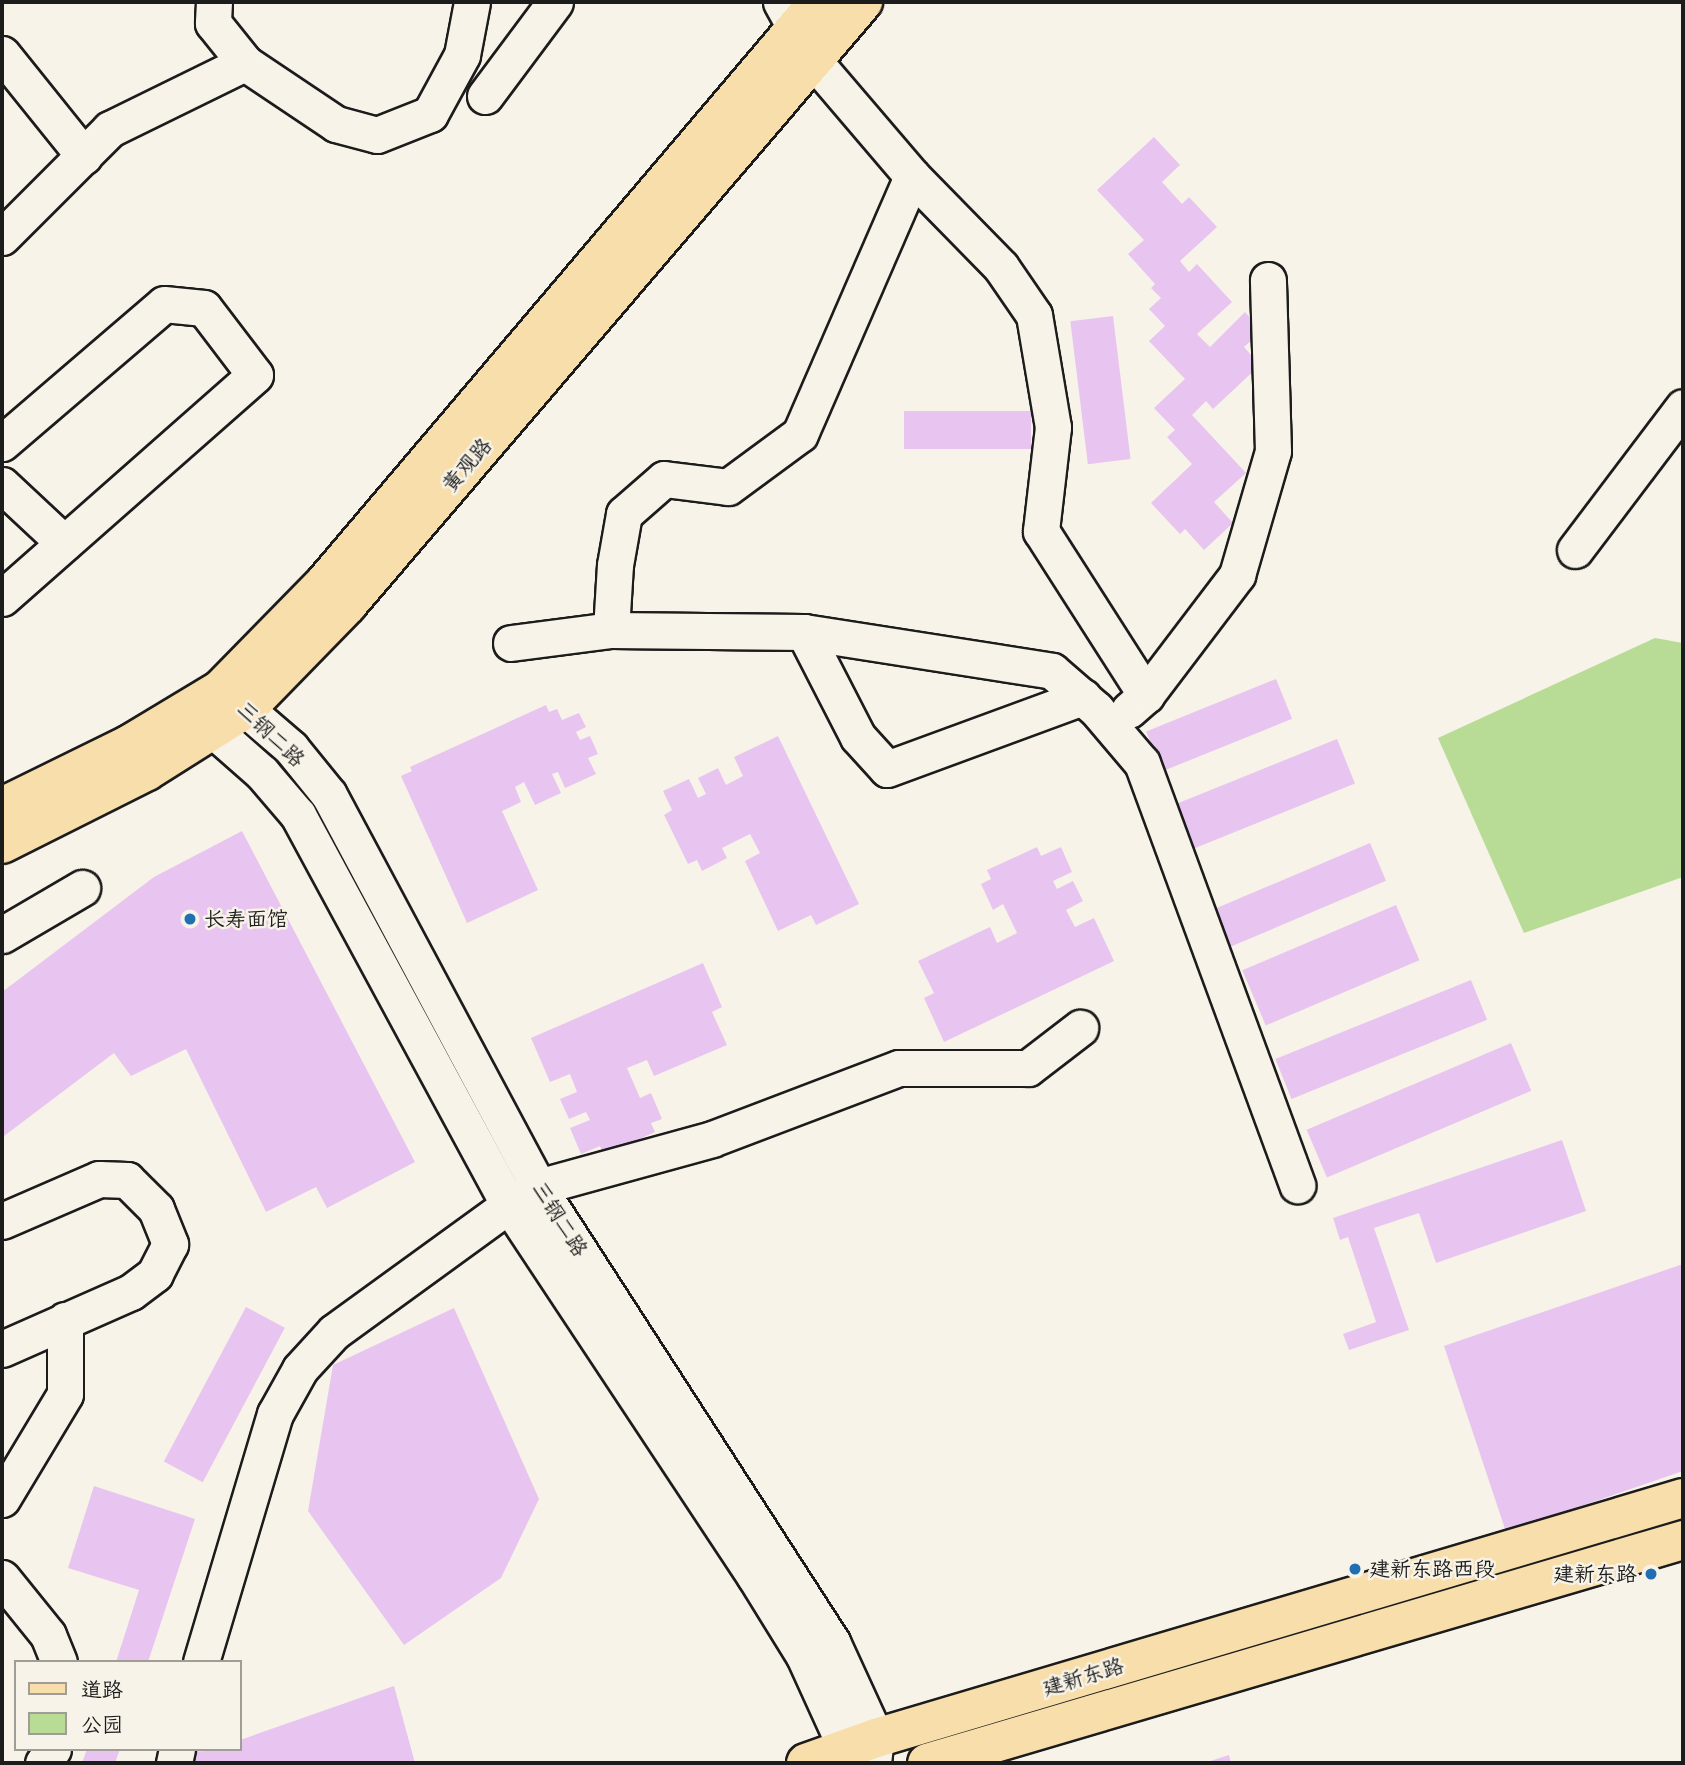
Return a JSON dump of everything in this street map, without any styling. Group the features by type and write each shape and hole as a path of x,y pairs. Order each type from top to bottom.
{"main road":[{"name":"黄观路","path":"2,844 204,721 234,699 323,585 818,2"},
{"name":"黄观路","path":"796,31 863,2"},
{"name":"黄观路","path":"2,807 204,721"},
{"name":"建新东路","path":"806,1763 863,1753 1683,1498"},
{"name":"建新东路","path":"927,1763 1683,1540"}],"street":[{"path":"214,2 213,23 245,62 336,124 377,135 430,114 462,55 472,2"},
{"path":"485,96 555,2"},
{"path":"796,31 912,176 1001,267 1034,315 1053,427 1041,531 1146,695"},
{"path":"2,54 84,156"},
{"path":"2,237 110,129 245,62"},
{"path":"611,630 615,565 624,514 664,479 728,487 800,435 912,176"},
{"path":"1111,726 1146,695 1237,575 1273,451 1268,280"},
{"path":"2,443 164,304 204,308 255,375 2,598"},
{"path":"1575,550 1683,407"},
{"path":"2,485 64,543"},
{"path":"511,643 611,630 804,632 1052,671 1083,697 1142,763 1297,1185"},
{"path":"804,632 858,737 887,769 1083,697"},
{"name":"三钢二路","path":"234,699 291,748 329,795 524,1196"},
{"name":"三钢二路","path":"204,721 262,773 298,816 524,1196 783,1560 832,1642 863,1753"},
{"path":"2,934 82,888"},
{"path":"202,1660 275,1414 300,1369 334,1332 524,1196 712,1139 899,1068 1028,1068 1080,1028"},
{"path":"2,1221 99,1179 127,1180 156,1209 170,1244 155,1274 131,1292 2,1349"},
{"path":"2,1499 65,1394 65,1320"},
{"path":"2,1578 48,1635 58,1660"}],"green space":[{"path":"1655,638 1683,643 1683,877 1524,933 1438,738"}],"building":[{"path":"1154,137 1180,165 1162,182 1182,204 1189,197 1217,227 1180,261 1189,272 1197,264 1232,302 1197,334 1210,347 1245,312 1262,331 1244,347 1260,365 1213,409 1206,401 1192,415 1246,473 1214,502 1233,523 1204,550 1185,529 1180,534 1151,503 1192,464 1167,437 1175,430 1154,408 1185,379 1149,341 1165,326 1149,309 1161,298 1151,288 1155,284 1128,254 1144,240 1097,190"},
{"path":"1113,316 1131,459 1088,464 1070,321"},
{"path":"904,411 1031,411 1031,449 904,449"},
{"path":"1276,679 1292,719 1162,771 1146,731"},
{"path":"546,705 549,712 557,709 562,720 579,713 586,727 576,732 580,740 590,736 598,754 588,758 596,774 565,788 558,772 552,774 561,793 535,805 524,782 515,787 521,802 502,811 538,890 467,923 401,776 412,771 410,767"},
{"path":"778,736 859,904 816,925 811,915 778,931 745,861 760,853 750,834 722,848 727,858 702,871 697,860 688,864 664,815 672,810 663,791 689,779 698,798 706,794 698,778 718,768 726,785 743,776 734,757"},
{"path":"1337,739 1355,784 1187,851 1169,807"},
{"path":"242,831 415,1162 327,1208 316,1187 266,1212 186,1049 131,1076 114,1053 4,1136 2,992 154,877"},
{"path":"1370,843 1386,881 1222,950 1206,913"},
{"path":"1037,847 1041,856 1061,847 1072,872 1053,881 1057,889 1073,881 1083,901 1066,910 1075,927 1094,918 1114,961 944,1042 924,998 934,993 918,961 990,927 997,943 1017,933 1003,904 993,910 981,884 991,879 987,870"},
{"path":"1396,905 1419,960 1266,1025 1242,970"},
{"path":"703,963 722,1007 712,1012 727,1045 654,1076 647,1060 627,1068 640,1098 651,1093 662,1119 651,1123 655,1132 604,1155 600,1146 581,1154 570,1128 590,1120 586,1112 569,1119 560,1099 577,1092 570,1074 550,1082 531,1038"},
{"path":"1471,980 1487,1020 1291,1099 1275,1059"},
{"path":"1511,1043 1531,1091 1327,1178 1307,1130"},
{"path":"1562,1140 1586,1211 1436,1263 1419,1213 1374,1228 1409,1330 1349,1350 1343,1334 1376,1322 1348,1237 1340,1240 1333,1218"},
{"path":"1683,1264 1683,1471 1506,1532 1444,1346"},
{"path":"246,1307 285,1328 203,1482 164,1462"},
{"path":"454,1308 539,1499 501,1578 404,1645 308,1511 333,1365"},
{"path":"94,1486 195,1519 149,1660 117,1660 139,1590 68,1568"},
{"path":"394,1686 415,1763 190,1763 188,1752 242,1751 242,1739"},
{"path":"86,1751 119,1751 115,1763 82,1763"},
{"path":"1229,1755 1231,1763 1204,1763"}],"place":[{"name":"长寿面馆","path":"190,919"},
{"name":"建新东路西段","path":"1355,1569"},
{"name":"建新东路","path":"1651,1574"}]}
